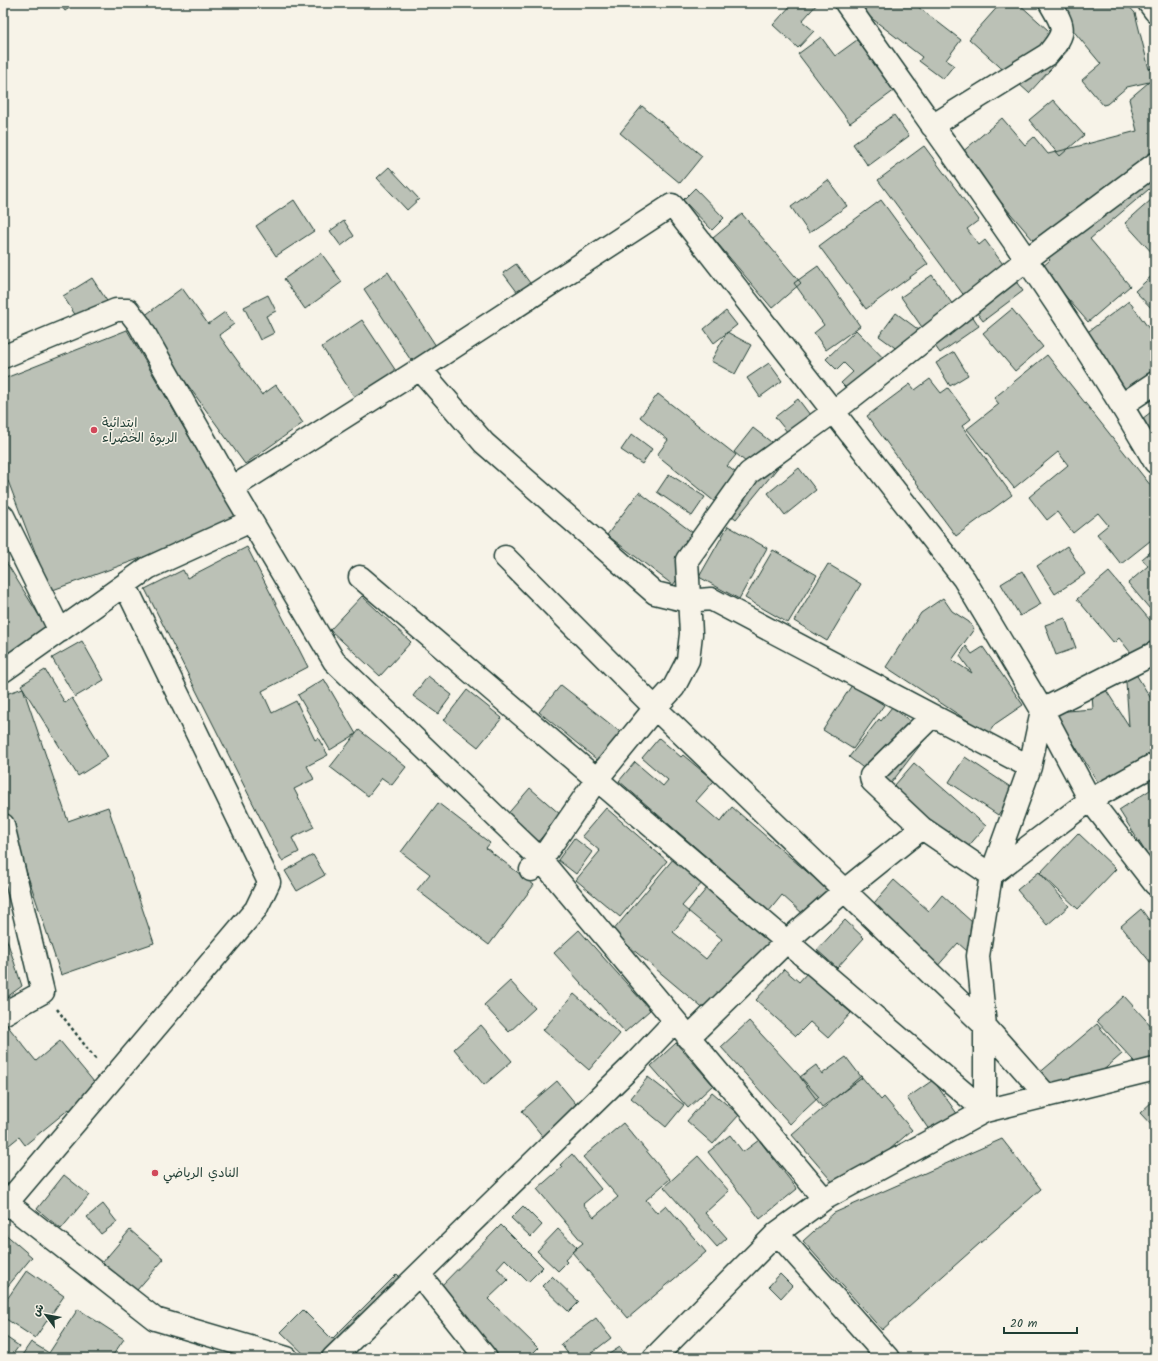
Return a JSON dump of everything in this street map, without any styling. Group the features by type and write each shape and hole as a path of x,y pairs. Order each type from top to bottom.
{"street":[{"path":"846,3 1026,260 1122,406 1155,462"},
{"path":"932,126 1048,54 1061,38 1061,21 1050,3"},
{"path":"536,866 597,779 674,687 688,660 691,634 688,601 687,560 749,473 833,412 1026,260 1155,164"},
{"path":"232,488 420,369 672,205 964,579 1042,710 1090,800 1155,884"},
{"path":"3,357 116,310 128,310 139,324 251,521 334,661 536,866 688,1038 824,1199"},
{"path":"420,369 484,443 540,494 655,593 688,601 710,599 1030,767"},
{"path":"1122,406 1155,383"},
{"path":"3,516 60,630"},
{"path":"3,671 148,568 251,521"},
{"path":"505,557 655,708 985,1026 1046,1095"},
{"path":"360,577 985,1111"},
{"path":"125,585 269,882 256,909 112,1080 5,1202 155,1319 286,1358"},
{"path":"1042,710 1155,653"},
{"path":"985,1111 985,1026 978,956 992,875 1030,767 1042,710"},
{"path":"932,716 871,776 872,781 922,828 992,875"},
{"path":"992,875 1090,800 1155,764"},
{"path":"3,825 9,880 43,992 3,1014"},
{"path":"688,1038 787,941 844,890 922,828"},
{"path":"333,1358 636,1062 674,1022"},
{"path":"654,1358 777,1233 824,1199 985,1111 1155,1069"},
{"path":"777,1233 888,1358"},
{"path":"419,1274 486,1358"}],"path":[{"path":"43,992 112,1080"}],"building":[{"path":"59,3 76,3 65,11"},
{"path":"793,3 818,3 802,21 814,31 798,48 773,25"},
{"path":"859,3 913,3 961,40 946,60 954,65 943,79 919,61 922,57 857,7"},
{"path":"1001,3 1018,3 1069,49 1029,93 969,39"},
{"path":"1064,3 1126,3 1135,13 1149,69 1155,67 1155,184 1090,239 1130,286 1088,322 1041,268 1050,260 960,154 1002,118 1025,145 1034,137 1048,154 1137,131 1129,99 1149,82 1127,87 1107,104 1103,105 1082,80 1101,64 1056,10"},
{"path":"821,37 835,56 857,40 895,90 850,123 798,54"},
{"path":"1053,100 1084,135 1060,156 1029,120"},
{"path":"642,106 702,156 680,183 620,133"},
{"path":"894,115 909,136 868,166 853,144"},
{"path":"924,146 979,220 967,229 979,245 985,240 1023,291 983,321 878,180"},
{"path":"389,167 419,199 407,210 377,178"},
{"path":"828,180 847,206 809,233 791,207"},
{"path":"695,188 724,218 712,230 683,200"},
{"path":"294,200 314,231 276,256 256,226"},
{"path":"881,200 928,264 866,309 819,246"},
{"path":"1151,200 1155,204 1155,256 1125,223"},
{"path":"742,214 801,283 772,308 713,238"},
{"path":"344,221 354,236 341,246 330,231"},
{"path":"321,253 342,282 305,309 284,279"},
{"path":"516,264 530,283 518,293 503,273"},
{"path":"818,266 860,326 826,350 814,333 824,325 794,283"},
{"path":"388,272 436,346 412,362 364,289"},
{"path":"1155,273 1155,312 1135,291"},
{"path":"932,275 953,305 961,299 979,326 940,353 901,297"},
{"path":"92,278 116,315 87,333 63,296"},
{"path":"182,288 208,324 225,312 234,324 219,335 262,395 276,385 303,423 245,464 140,319"},
{"path":"268,295 276,311 266,316 274,333 260,340 244,307"},
{"path":"1129,301 1155,337 1155,383 1132,400 1085,334"},
{"path":"1012,309 1043,347 1015,371 983,333"},
{"path":"726,311 737,325 714,343 704,329"},
{"path":"896,313 931,339 913,361 879,336"},
{"path":"362,320 396,371 355,398 322,347"},
{"name":"ابتدائية الربوة الخضراء","path":"127,330 234,514 227,527 50,591 8,481 3,483 3,379"},
{"path":"856,330 896,371 862,404 841,383 853,372 844,363 837,370 826,359"},
{"path":"727,332 751,345 735,374 711,361"},
{"path":"954,352 968,375 950,386 936,363"},
{"path":"1047,355 1155,491 1155,537 1121,564 1097,534 1108,525 1098,513 1073,533 1057,512 1047,520 1029,497 1068,465 1058,452 1014,488 967,429 999,404 994,398"},
{"path":"769,363 782,381 760,397 747,378"},
{"path":"930,379 941,393 948,388 971,419 962,426 1012,495 956,536 867,416 910,384 915,390"},
{"path":"658,394 736,455 727,466 744,479 753,468 734,452 753,428 788,455 736,519 657,455 668,440 640,417"},
{"path":"798,399 810,415 788,433 775,417"},
{"path":"1155,409 1155,444 1138,422"},
{"path":"632,434 652,449 642,464 621,450"},
{"path":"799,468 816,490 785,515 768,493"},
{"path":"669,474 705,497 692,516 657,492"},
{"path":"639,492 705,542 673,585 607,535"},
{"path":"728,526 767,548 739,599 699,577"},
{"path":"1067,546 1085,574 1055,594 1037,566"},
{"path":"247,547 308,667 262,691 272,713 296,701 315,740 318,738 328,755 307,766 314,779 294,789 314,827 292,838 299,852 282,861 145,589 183,570 187,578"},
{"path":"1155,548 1155,615 1128,583 1148,566 1142,559"},
{"path":"773,550 817,575 788,623 745,598"},
{"path":"3,557 54,640 3,672"},
{"path":"828,564 861,584 827,641 794,621"},
{"path":"1022,571 1041,604 1020,616 1001,584"},
{"path":"1109,572 1155,626 1155,643 1114,668 1131,653 1119,638 1114,643 1077,599"},
{"path":"362,596 411,642 380,676 330,630"},
{"path":"943,598 952,611 969,622 974,629 952,660 972,673 960,656 966,646 972,654 983,647 1023,705 995,724 988,734 886,667 921,613"},
{"path":"1065,618 1076,648 1056,655 1045,625"},
{"path":"82,641 104,680 75,697 52,658"},
{"path":"1129,663 1155,705 1155,867 1119,810 1150,790 1148,770 1107,797 1054,712 1093,709 1092,695 1104,687 1129,726 1126,682 1108,684"},
{"path":"45,670 65,703 72,698 108,757 78,776 21,685"},
{"path":"428,676 452,695 438,714 413,696"},
{"path":"324,679 356,734 330,750 298,695"},
{"path":"561,685 624,735 601,763 539,712"},
{"path":"852,685 884,705 853,749 823,730"},
{"path":"23,688 68,821 108,807 154,943 61,975 3,802 3,695"},
{"path":"467,690 502,718 478,747 444,720"},
{"path":"892,707 928,735 888,787 849,757 879,719 881,721"},
{"path":"359,730 406,767 392,785 382,778 368,796 330,767"},
{"path":"659,738 681,757 683,755 714,781 696,801 720,822 732,807 835,896 812,922 782,895 769,911 619,781 635,762 663,786 668,780 642,758"},
{"path":"965,757 1015,790 998,815 949,782"},
{"path":"914,763 986,826 960,856 888,793"},
{"path":"530,788 561,815 536,844 505,817"},
{"path":"438,803 490,843 486,848 534,885 489,945 417,890 430,874 401,852"},
{"path":"606,808 667,861 620,917 576,880 600,851 582,836"},
{"path":"1078,833 1116,869 1078,909 1040,873"},
{"path":"574,838 592,852 576,874 558,860"},
{"path":"313,855 325,875 297,891 285,871"},
{"path":"674,858 703,882 682,906 689,912 673,932 706,959 722,939 688,911 707,888 774,945 713,1017 612,932"},
{"path":"1039,872 1069,906 1047,925 1017,890"},
{"path":"894,880 929,911 942,895 983,932 967,951 958,943 935,969 868,910"},
{"path":"1141,909 1149,920 1155,915 1155,968 1121,926"},
{"path":"845,920 864,938 837,968 817,950"},
{"path":"3,928 22,986 3,1000"},
{"path":"579,930 650,1010 625,1032 554,953"},
{"path":"784,969 799,982 807,973 851,1013 828,1038 810,1022 796,1036 756,1000"},
{"path":"510,981 535,1008 509,1032 484,1005"},
{"path":"574,994 620,1034 589,1070 543,1030"},
{"path":"1124,996 1155,1030 1155,1062 1144,1072 1097,1021"},
{"path":"749,1021 819,1097 790,1124 721,1047"},
{"path":"6,1024 36,1061 60,1041 109,1100 81,1124 69,1109 25,1145 19,1137 3,1150 3,1027"},
{"path":"1097,1024 1122,1054 1063,1105 1037,1075"},
{"path":"481,1025 512,1061 484,1085 454,1049"},
{"path":"676,1043 713,1085 688,1108 651,1066"},
{"path":"846,1057 862,1078 822,1107 800,1077 816,1065 822,1074"},
{"path":"861,1076 881,1100 884,1097 912,1130 841,1192 792,1135"},
{"path":"648,1077 684,1105 666,1127 631,1098"},
{"path":"933,1080 958,1115 932,1134 907,1098"},
{"path":"557,1081 580,1109 544,1138 522,1111"},
{"path":"712,1092 739,1115 713,1144 687,1121"},
{"path":"1155,1099 1155,1129 1140,1113"},
{"path":"623,1123 670,1179 646,1200 657,1213 666,1205 706,1252 628,1318 572,1252 583,1243 537,1189 562,1167 560,1165 572,1154 601,1189 583,1204 594,1217 618,1197 583,1157"},
{"path":"730,1135 743,1152 759,1140 797,1189 760,1219 708,1152"},
{"path":"1002,1139 1041,1189 882,1330 803,1241 834,1213"},
{"path":"698,1156 729,1191 705,1213 727,1238 717,1247 664,1187"},
{"path":"64,1175 89,1195 61,1229 37,1209"},
{"path":"103,1204 117,1222 101,1234 87,1217"},
{"path":"523,1206 542,1225 531,1237 511,1218"},
{"path":"501,1225 543,1267 528,1282 505,1259 497,1268 508,1280 488,1299 538,1348 528,1358 495,1358 431,1296"},
{"path":"558,1229 577,1247 565,1260 567,1262 558,1271 537,1251"},
{"path":"130,1230 164,1259 130,1298 97,1269"},
{"path":"3,1232 32,1257 3,1292"},
{"path":"27,1270 64,1296 35,1338 3,1317 3,1305"},
{"path":"397,1274 406,1283 332,1358 308,1358 281,1332 303,1310 332,1339"},
{"path":"780,1274 792,1286 781,1298 769,1286"},
{"path":"552,1276 579,1302 569,1312 542,1286"},
{"path":"78,1309 124,1339 111,1358 20,1358 31,1342 49,1353"},
{"path":"596,1318 611,1338 585,1358 571,1358 561,1344"},
{"path":"3,1335 19,1346 10,1358 3,1358"},
{"path":"620,1347 627,1358 608,1358 606,1356"}],"place":[{"name":"ابتدائية الربوة الخضراء","path":"94,430"},
{"name":"النادي الرياضي","path":"155,1173"}]}
